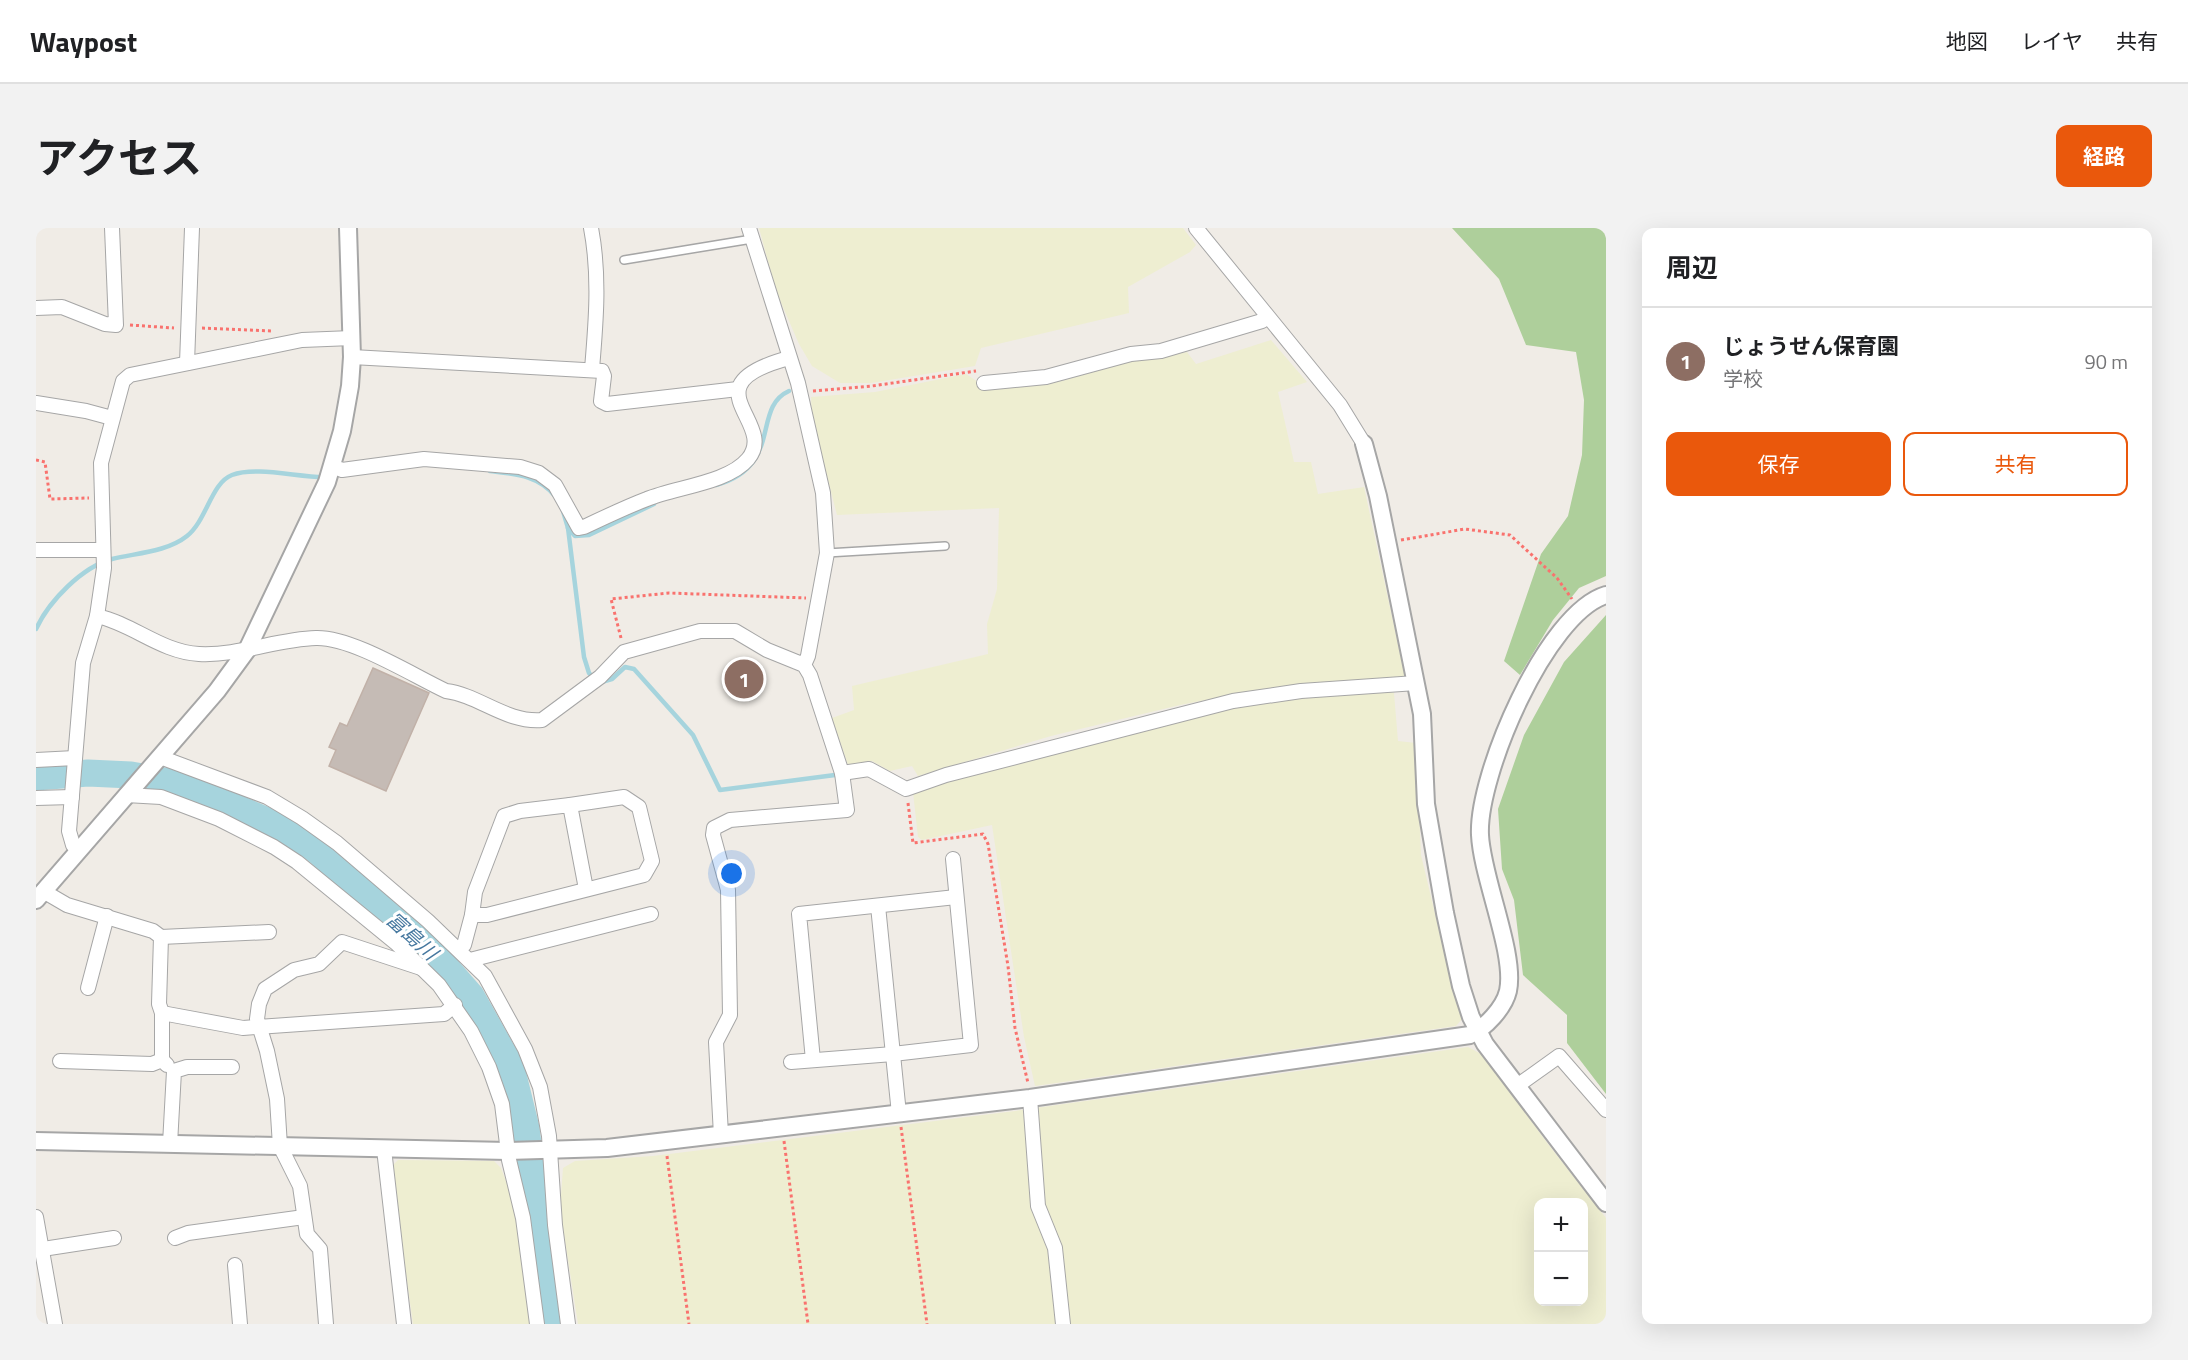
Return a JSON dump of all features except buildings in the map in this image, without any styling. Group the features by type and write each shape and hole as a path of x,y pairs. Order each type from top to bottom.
{"street":[{"path":"36,308 62,307 105,324 116,325 112,228"},
{"path":"187,363 186,329 192,228"},
{"path":"269,932 162,937 153,931 40,896 77,850 217,691 247,650 332,466 342,431 352,357 348,228"},
{"path":"591,228 596,288 592,369"},
{"path":"1196,228 1340,405 1364,444 1378,496 1422,714 1426,804 1431,840 1461,986 1478,1032 1516,1086 1605,1200"},
{"path":"750,234 800,393 823,493 827,553 808,656 804,665"},
{"path":"984,382 1046,377 1131,354 1161,351 1262,321 1267,317"},
{"path":"77,850 69,831 83,663 97,616 104,568 101,464 123,381 130,375 308,338 352,338"},
{"path":"352,357 592,369 602,371 604,376 601,401 607,404 738,389"},
{"path":"332,466 342,470 424,459 520,467 539,473 555,485 579,528 648,498 734,472 749,458 754,445 754,434 740,405 738,389 743,379 752,372 789,358"},
{"path":"36,404 86,411 112,418"},
{"path":"36,550 103,550"},
{"path":"36,1141 511,1151 607,1148 1030,1098 1470,1035 1478,1032 1503,1001 1508,980 1480,835 1482,802 1491,768 1536,666 1557,635 1579,612 1606,595"},
{"path":"97,616 108,618 162,645 198,654 247,650 315,638 338,639 446,691 457,692 495,711 531,721 542,720 624,652 700,631 735,631 767,650 804,665 810,675 842,773 847,810 730,820 714,828 713,835 728,890 730,1015 716,1042 721,1136"},
{"path":"842,773 869,769 906,789 1002,760 1180,717 1233,701 1301,692 1416,683"},
{"path":"36,760 74,760"},
{"path":"156,760 267,797 302,818 337,843 459,948 490,984 525,1049 540,1087 568,1324"},
{"path":"36,798 72,793"},
{"path":"128,793 161,797 219,819 274,847 333,891 423,967 455,1005 489,1067 502,1104 523,1218 537,1324"},
{"path":"459,948 464,945 475,892 504,816 520,811 624,797 639,807 652,861 644,875 487,915 472,915"},
{"path":"570,805 586,889"},
{"path":"791,1062 893,1054 971,1044 953,859"},
{"path":"813,1060 800,914 956,897"},
{"path":"878,906 899,1114"},
{"path":"470,960 651,914"},
{"path":"88,988 107,916"},
{"path":"162,937 159,1004 162,1013 162,1060 174,1071"},
{"path":"326,1324 320,1249 307,1234 300,1186 280,1146 277,1099 267,1050 259,1027 259,1004 265,989 294,970 319,964 342,942 418,968 423,967"},
{"path":"162,1013 243,1028 444,1014 455,1005"},
{"path":"1516,1086 1558,1056 1606,1110"},
{"path":"60,1061 152,1064 162,1060"},
{"path":"174,1071 186,1067 231,1067"},
{"path":"170,1144 174,1071"},
{"path":"1030,1098 1038,1206 1055,1248 1063,1324"},
{"path":"384,1149 404,1324"},
{"path":"36,1217 39,1249 55,1324"},
{"path":"175,1238 188,1233 304,1217"},
{"path":"39,1249 114,1238"},
{"path":"235,1265 240,1324"}],"lane":[{"path":"624,260 750,234"},
{"path":"827,553 945,546"}],"path":[{"path":"116,325 278,331"},
{"path":"800,393 872,386 971,370 976,371 984,382"},
{"path":"36,460 45,462 50,499 102,498"},
{"path":"1386,544 1465,529 1510,535 1557,578 1579,612"},
{"path":"624,652 611,599 669,592 817,598"},
{"path":"906,789 913,843 982,834 988,844 1008,966 1015,1028 1030,1098"},
{"path":"899,1114 927,1324"},
{"path":"782,1128 808,1324"},
{"path":"666,1142 689,1324"}],"green space":[{"path":"759,228 1183,228 1196,245 1190,252 1128,287 1129,313 981,348 975,366 871,383 840,383 812,366 799,344 776,291"},
{"path":"1452,228 1606,228 1606,576 1579,588 1553,620 1520,675 1504,661 1541,554 1568,516 1582,455 1584,400 1576,352 1526,345 1499,279"},
{"path":"1271,340 1307,382 1278,392 1294,462 1311,462 1318,494 1364,487 1405,677 1262,689 1180,705 1051,736 918,776 912,766 890,771 872,761 848,765 832,718 854,710 852,686 988,654 987,624 997,589 999,508 837,515 812,419 811,397 875,392 966,374 984,386 1025,387 1062,381 1132,360 1148,360 1187,352 1196,364"},
{"path":"1606,615 1606,1094 1567,1043 1567,1015 1523,975 1514,900 1502,869 1498,809 1524,735 1564,662"},
{"path":"1385,691 1394,693 1398,741 1416,743 1421,855 1455,997 1463,1018 1456,1026 1035,1086 1024,1037 992,825 922,840 918,837 913,792 1004,763 1229,707 1293,697"},
{"path":"1468,1047 1483,1055 1606,1218 1606,1324 578,1324 560,1209 563,1168 575,1161 653,1156 1015,1111"},
{"path":"398,1160 494,1161 501,1168 513,1200 530,1324 413,1324 391,1167"}],"waterway":[{"path":"716,485 737,476 751,465 759,451 771,410 778,399 789,391"},
{"path":"490,471 534,480 555,496"},
{"path":"36,629 49,607 68,586 89,569 112,559 170,546 187,536 200,521 219,486 232,475 264,472 323,477"},
{"path":"568,528 575,536 589,535 654,504"},
{"path":"563,511 568,528 584,657 589,673 598,683 612,679 625,667 634,669 693,735 720,790 835,775"},
{"name":"富島川","path":"36,777 88,773 131,775 181,784 267,821 315,849 436,956 471,996 511,1067 526,1128 551,1324"}],"place":[{"name":"じょうせん保育園","path":"744,679"}]}
